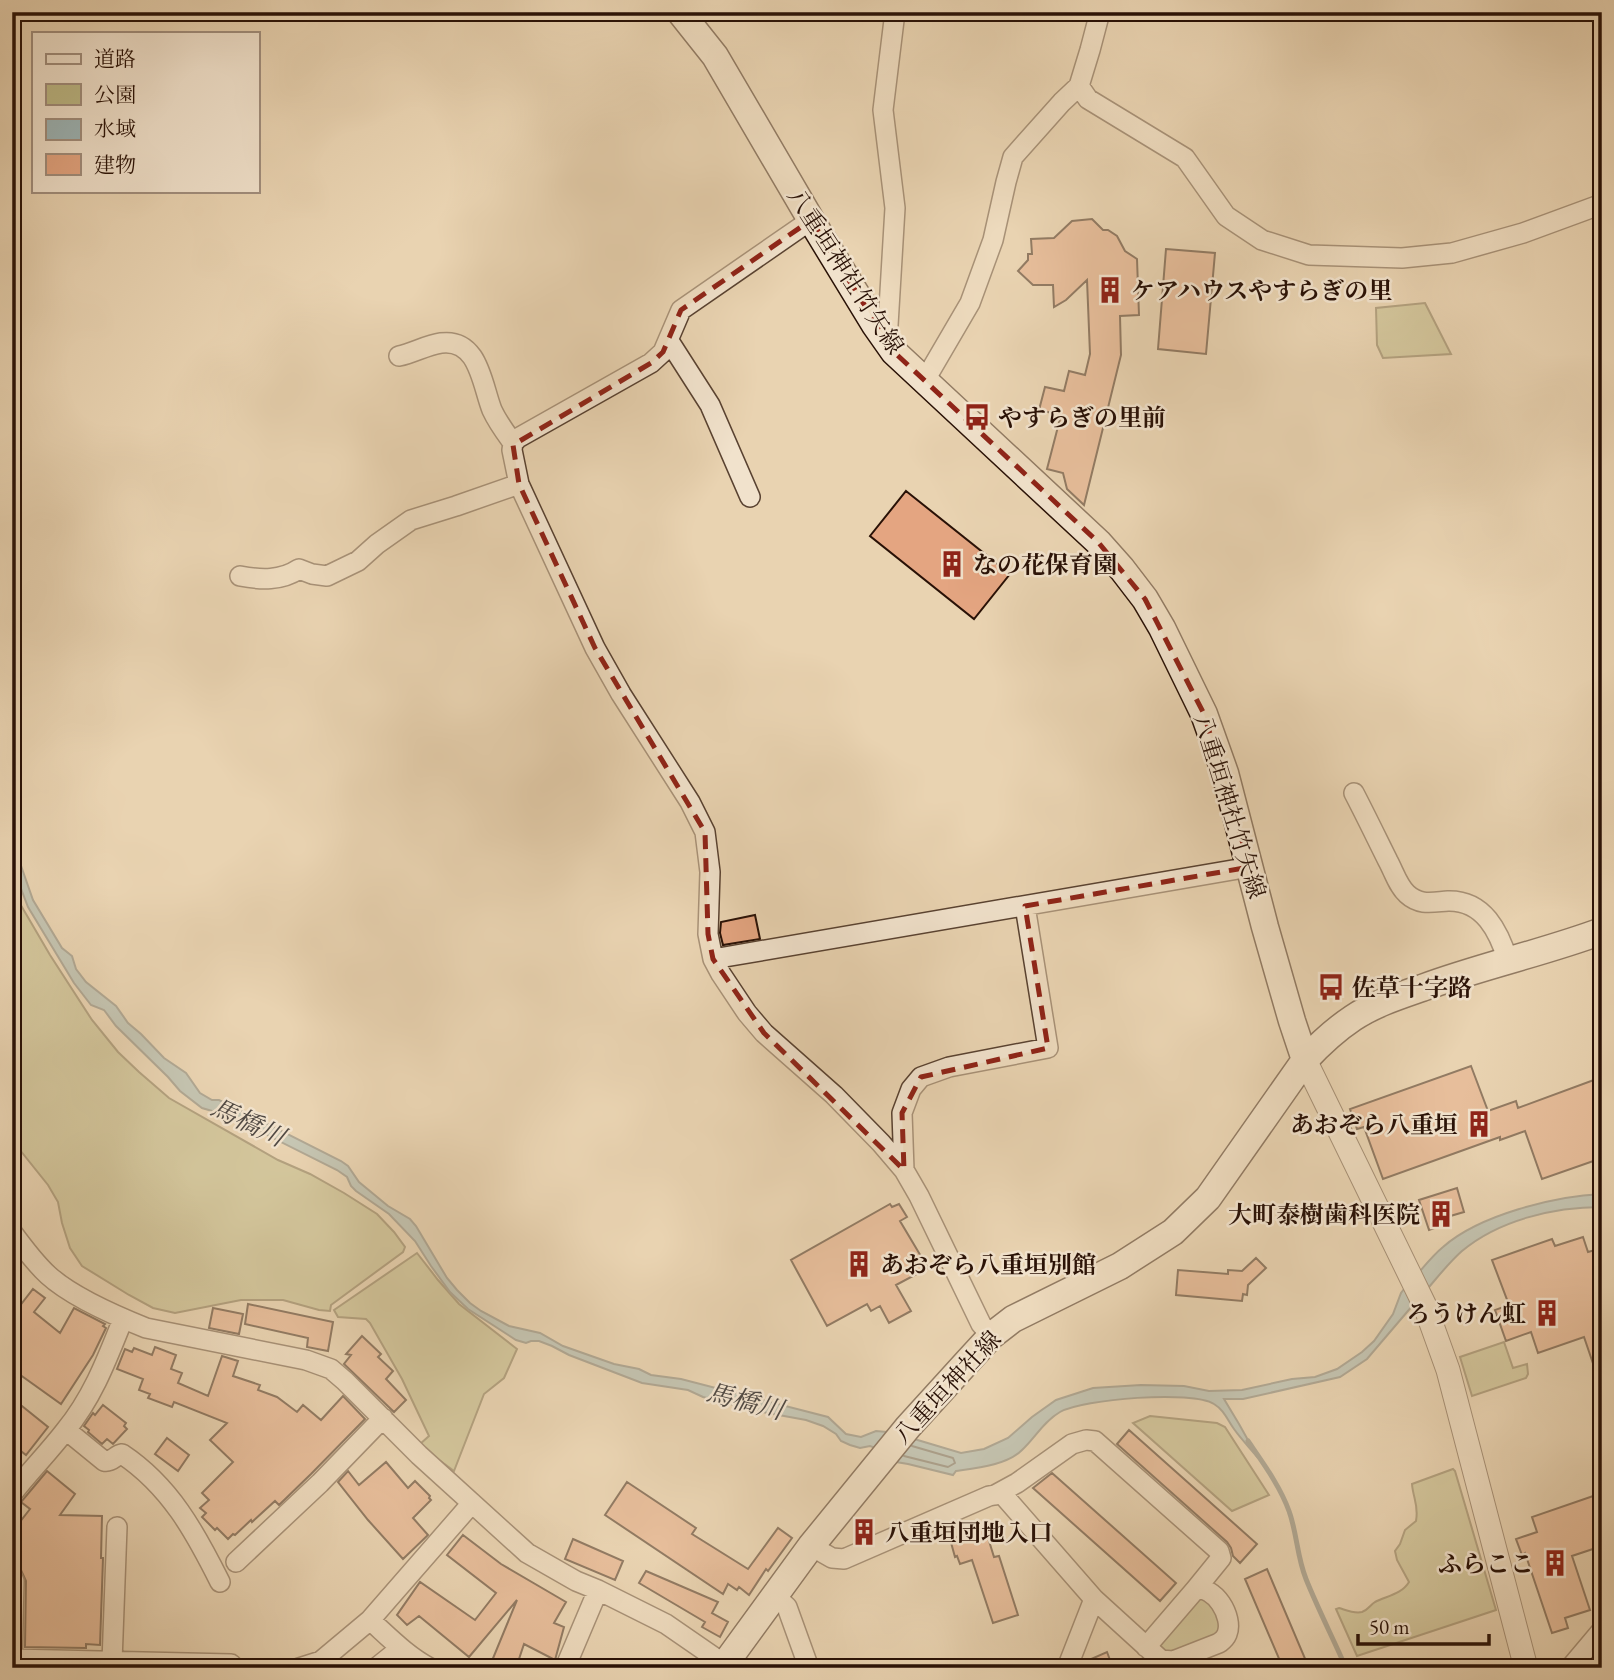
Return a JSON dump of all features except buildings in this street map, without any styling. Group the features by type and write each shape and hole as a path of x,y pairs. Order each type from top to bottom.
{"main road":[{"name":"八重垣神社竹矢線","path":"680,12 715,56 811,220 894,352 1098,542 1145,599 1204,714 1225,773 1288,1007 1305,1060"},
{"name":"八重垣神社線","path":"723,1666 811,1546 876,1465 991,1336 1013,1319 1120,1266 1173,1232 1208,1198 1305,1060 1322,1042 1354,1017 1392,999 1602,931"}],"street":[{"path":"887,342 895,208 883,110 895,12"},
{"path":"925,380 970,303 993,240 1013,157 1079,86 1100,12"},
{"path":"1079,86 1087,99 1185,158 1226,216 1262,240 1309,255 1402,258 1452,253 1523,233 1602,204"},
{"path":"811,220 681,310 663,352 651,363 518,438 513,443 512,450 519,484 595,648 690,802 705,832 710,872 708,934 713,959 732,992 755,1023 834,1095 904,1170 981,1324 991,1336"},
{"path":"669,341 710,405 750,497"},
{"path":"399,356 441,343 454,343 464,347 474,359 500,427 513,443"},
{"path":"240,576 261,580 289,575 299,569 327,576 358,561 411,520 519,484"},
{"path":"1354,793 1406,894 1427,904 1456,901 1475,908 1501,937 1508,961"},
{"path":"713,959 1250,867"},
{"path":"904,1170 902,1113 911,1089 921,1077 948,1067 1048,1048 1025,906"},
{"path":"1305,1060 1425,1306 1448,1370 1525,1668"},
{"path":"12,1232 49,1276 72,1292 123,1319 146,1328 280,1354 331,1369 419,1455 527,1553 576,1581 666,1624 723,1666"},
{"path":"12,1494 66,1430 96,1385 123,1319"},
{"path":"236,1562 320,1483 383,1418"},
{"path":"66,1430 104,1461 111,1461 122,1454 154,1479 194,1531 220,1582"},
{"path":"811,1546 832,1558 844,1559 1017,1483 1072,1444 1086,1440 1095,1441 1219,1550 1222,1558 1146,1647"},
{"path":"995,1494 1009,1500 1094,1599 1161,1660 1170,1662 1219,1643 1227,1634 1228,1624 1220,1602 1205,1589 1195,1590"},
{"path":"299,1668 321,1661 370,1620 472,1503"},
{"path":"117,1527 121,1664"},
{"path":"12,1577 12,1665"},
{"path":"565,1668 598,1590"},
{"path":"774,1595 787,1607 810,1668"},
{"path":"1067,1668 1094,1599"},
{"path":"370,1620 401,1648 430,1668"},
{"path":"1570,1668 1602,1630"},
{"path":"376,1668 401,1648"},
{"path":"12,1659 121,1664 231,1664 235,1668"}],"highlighted area":[{"path":"811,220 894,352 1098,542 1145,599 1204,714 1250,867 1025,906 1048,1048 921,1077 902,1113 904,1170 764,1033 713,959 708,934 705,832 595,648 519,484 513,445 651,363 663,352 681,310"}],"green space":[{"path":"1425,303 1451,354 1383,358 1377,345 1376,308"},
{"path":"12,890 92,1020 118,1052 139,1072 169,1098 278,1160 310,1174 377,1214 405,1247 403,1252 331,1305 330,1311 283,1300 241,1300 175,1313 153,1308 82,1266 70,1248 58,1202 20,1150 12,1133"},
{"path":"417,1253 459,1304 517,1349 504,1378 484,1394 454,1471 419,1445 429,1436 402,1379 370,1323 366,1319 338,1317 334,1310"},
{"path":"1504,1342 1513,1368 1527,1364 1526,1378 1472,1396 1460,1357"},
{"path":"1150,1416 1217,1423 1225,1427 1269,1495 1232,1511 1133,1423"},
{"path":"1453,1469 1496,1610 1357,1656 1336,1609 1362,1612 1406,1586 1409,1582 1395,1551 1405,1530 1416,1521 1412,1484"},
{"path":"1201,1597 1218,1615 1218,1632 1214,1638 1175,1655 1161,1649 1160,1644"}],"water":[{"name":"馬橋川","path":"12,840 33,900 62,948 72,956 76,969 86,982 116,1006 128,1023 164,1058 186,1073 200,1093 238,1109 348,1166 359,1182 388,1206 410,1219 447,1278 481,1311 509,1326 540,1333 563,1346 614,1364 828,1417 846,1434 861,1437 876,1431 899,1433 880,1456 873,1447 860,1448 850,1445 823,1426 806,1420 703,1397 688,1390 642,1383 539,1341 526,1343 516,1340 468,1309 450,1292 415,1241 389,1214 356,1191 347,1177 229,1116 202,1108 180,1091 116,1026 104,1010 91,1005 74,983 28,907 12,865"},
{"path":"1602,1194 1602,1207 1528,1217 1477,1240 1446,1267 1421,1296 1413,1279 1439,1251 1458,1236 1518,1209 1562,1199"},
{"path":"1411,1280 1419,1298 1367,1359 1340,1377 1243,1399 1224,1399 1258,1458 1214,1404 1202,1400 1162,1397 1113,1400 1072,1407 1049,1420 1016,1455 991,1465 956,1471 953,1475 884,1460 904,1436 961,1453 984,1449 1008,1438 1056,1400 1093,1388 1141,1385 1184,1386 1209,1391 1242,1390 1315,1377 1337,1369 1374,1341 1393,1314 1401,1293"}],"waterway":[{"path":"1248,1441 1285,1502 1292,1519 1306,1579 1346,1668"}],"place":[{"name":"ケアハウスやすらぎの里","path":"1110,290"},
{"name":"やすらぎの里前","path":"977,417"},
{"name":"なの花保育園","path":"952,564"},
{"name":"佐草十字路","path":"1331,987"},
{"name":"あおぞら八重垣","path":"1479,1124"},
{"name":"大町泰樹歯科医院","path":"1441,1214"},
{"name":"あおぞら八重垣別館","path":"859,1264"},
{"name":"ろうけん虹","path":"1547,1313"},
{"name":"八重垣団地入口","path":"864,1532"},
{"name":"ふらここ","path":"1555,1563"}]}
